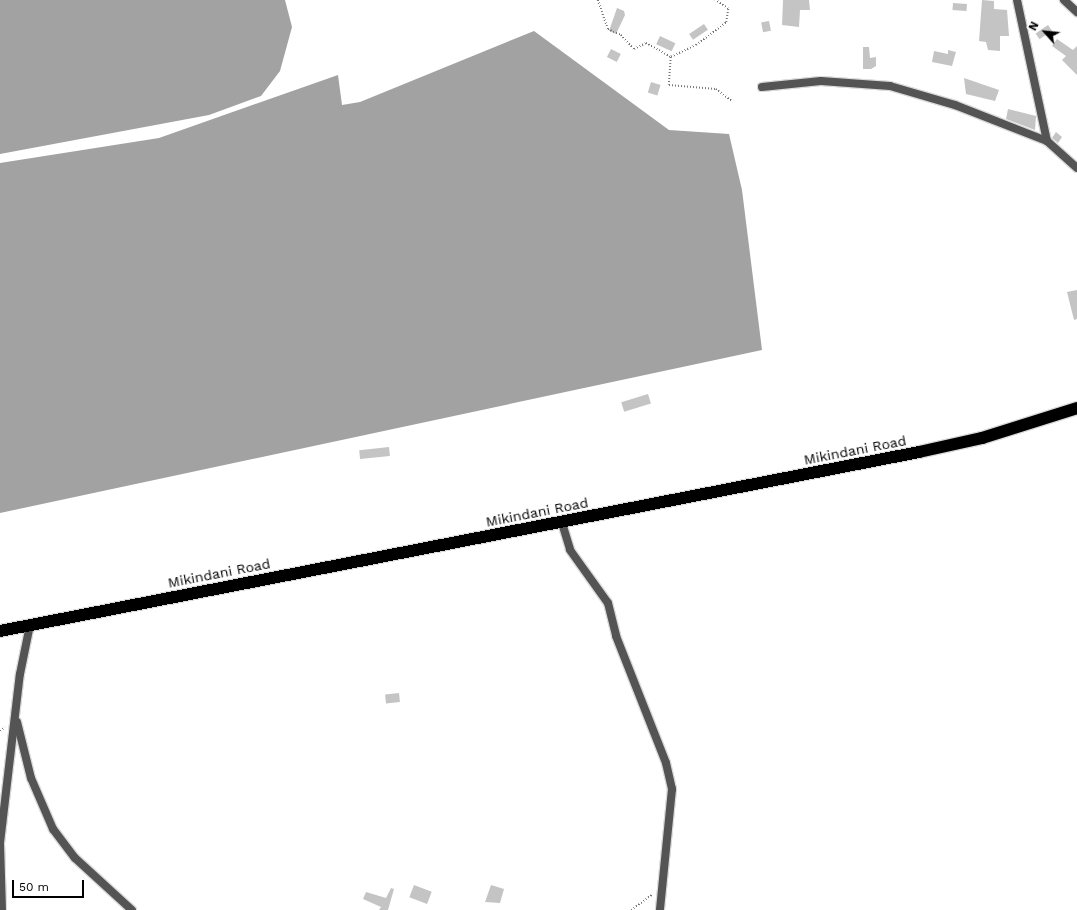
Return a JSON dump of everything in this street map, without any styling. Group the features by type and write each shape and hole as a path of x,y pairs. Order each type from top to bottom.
{"highway":[{"name":"Mikindani Road","path":"0,631 562,523 926,451 982,438 1077,408"}],"street":[{"path":"1017,0 1047,141"},
{"path":"1064,0 1077,12"},
{"path":"762,87 821,81 890,86 955,105 1047,141 1077,168"},
{"path":"562,523 570,550 608,603 616,636 666,763 672,789 660,910"},
{"path":"2,910 0,843 15,718 30,625"},
{"path":"15,718 31,778 53,829 74,858 132,910"}],"path":[{"path":"598,0 608,29 620,35 634,49 646,43 671,57"},
{"path":"671,57 696,45 726,22 728,9 715,0"},
{"path":"671,57 669,85 716,90 733,102"},
{"path":"631,910 662,888"}],"shaded area":[{"path":"0,0 285,0 292,27 280,71 261,96 209,115 0,154"},
{"path":"534,31 669,130 729,134 742,190 762,350 0,513 0,163 159,138 338,75 342,105 360,102"}],"building":[{"path":"783,0 809,0 810,10 800,10 799,27 782,25"},
{"path":"982,0 994,1 994,9 1007,10 1009,36 1000,36 1000,51 988,50 986,42 979,41"},
{"path":"953,3 967,4 966,11 953,10"},
{"path":"617,8 624,11 625,15 616,34 609,31"},
{"path":"769,21 771,31 763,32 761,23"},
{"path":"704,24 708,30 693,40 689,34"},
{"path":"1048,25 1052,31 1039,39 1036,33"},
{"path":"660,36 675,43 672,51 656,44"},
{"path":"1057,39 1073,50 1077,46 1077,75 1062,60 1066,56 1052,46"},
{"path":"863,47 869,47 870,58 876,57 876,66 871,69 863,69"},
{"path":"611,49 621,54 617,62 607,57"},
{"path":"948,50 956,52 952,66 932,62 934,51 948,54"},
{"path":"964,78 999,90 995,101 966,94"},
{"path":"651,82 661,85 657,95 648,93"},
{"path":"1008,109 1036,116 1035,130 1006,119"},
{"path":"1056,132 1062,137 1058,143 1052,138"},
{"path":"1077,290 1077,319 1074,320 1067,292"},
{"path":"648,394 651,404 624,412 621,402"},
{"path":"389,447 390,456 360,459 359,450"},
{"path":"399,693 400,702 386,703 385,694"},
{"path":"414,885 432,892 427,904 409,897"},
{"path":"491,885 504,889 500,903 485,902"},
{"path":"391,888 394,889 388,910 379,910 381,907 363,899 366,892 386,898"}]}
